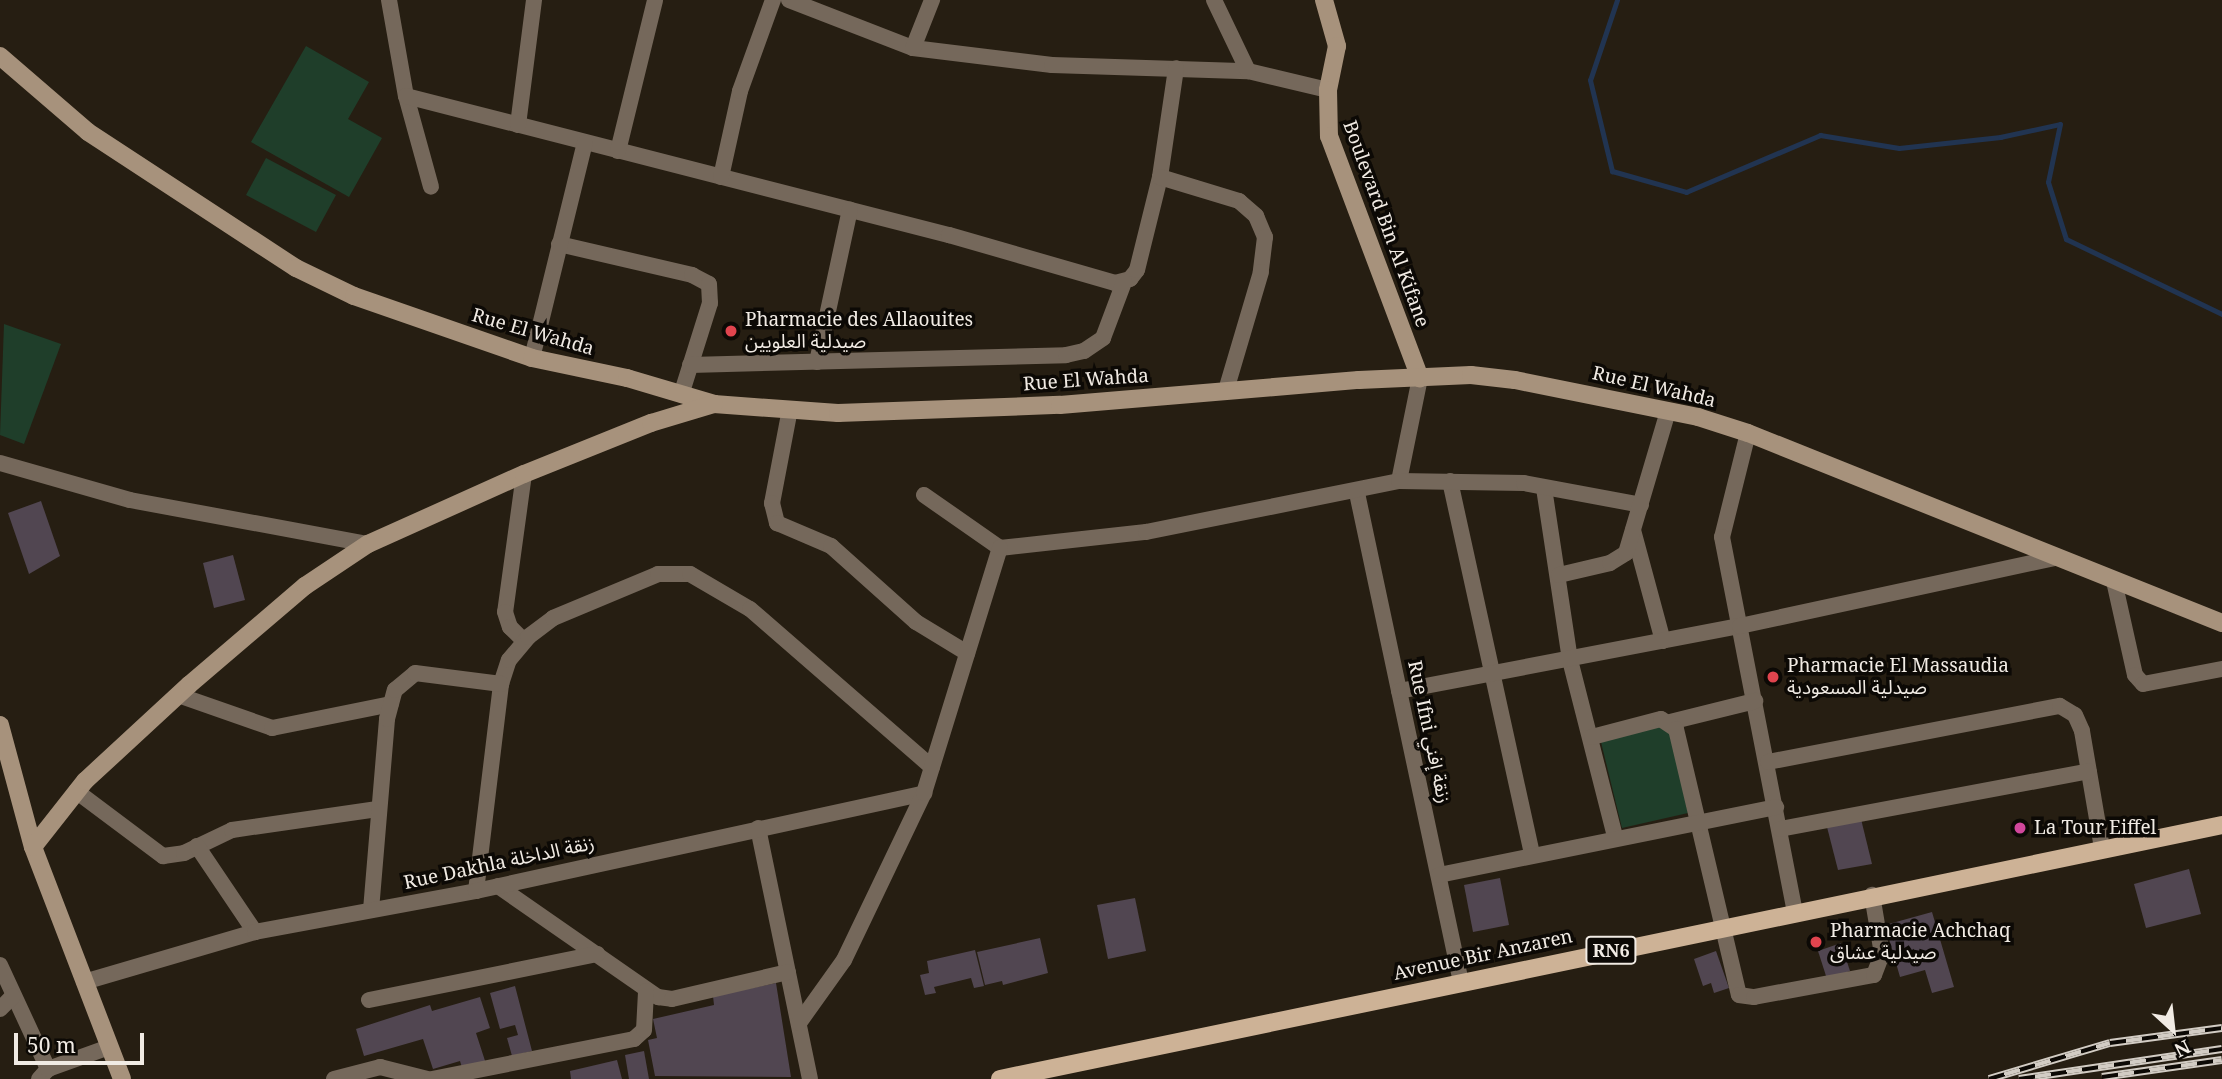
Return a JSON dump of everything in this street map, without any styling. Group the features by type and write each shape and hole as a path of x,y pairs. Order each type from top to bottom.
{"main road":[{"name":"Avenue Bir Anzaren","path":"1000,1079 1795,911 2222,825"}],"street":[{"path":"389,0 406,96 431,187"},
{"path":"518,125 534,0"},
{"path":"618,151 655,0"},
{"path":"721,177 740,91 773,0"},
{"path":"789,0 913,48 1040,64 1248,71 1328,90"},
{"path":"913,48 932,0"},
{"path":"1214,0 1248,71"},
{"name":"Boulevard Bin Al Kifane","path":"1324,0 1337,46 1328,90 1329,136 1420,378"},
{"name":"Rue El Wahda","path":"0,56 88,132 296,268 354,296 532,358 627,378 714,404 838,413 1060,405 1226,390 1471,375 1515,380 1668,411 1748,433 2054,558 2222,622"},
{"path":"690,365 1084,351 1103,338 1124,282 1138,270 1160,177 1176,68"},
{"path":"406,96 850,210 1107,283 1124,282"},
{"path":"532,358 584,142"},
{"path":"1160,177 1239,201 1256,216 1265,237 1259,281 1226,390"},
{"path":"817,362 850,210"},
{"path":"559,244 705,280 712,290 710,303 681,395"},
{"path":"1399,481 1420,378"},
{"path":"33,847 76,791 178,695 305,586 368,544 524,474 650,424 714,404"},
{"path":"790,409 772,503 777,523 831,546 916,622 967,653"},
{"path":"1559,575 1620,558 1633,530 1668,411"},
{"path":"1748,433 1722,537 1795,911"},
{"path":"0,463 130,500 368,544"},
{"path":"524,474 505,612 510,627 524,641"},
{"path":"924,495 1000,548 1146,532 1309,497 1357,493 1399,481 1450,481 1544,488 1641,505"},
{"path":"1450,481 1494,670 1532,854"},
{"path":"1544,488 1570,660 1592,737 1615,837"},
{"name":"Rue Ifni زنقة إفني","path":"1357,493 1461,981"},
{"path":"1633,530 1662,641"},
{"path":"799,1023 844,960 924,793 1000,548"},
{"path":"1399,691 1494,670 1570,660 2054,558"},
{"path":"476,891 501,684 509,660 524,641 553,618 658,574 690,574 750,609 932,766"},
{"path":"2114,580 2135,675 2143,684 2222,669"},
{"path":"371,910 377,810 391,704 402,682 415,673 501,684"},
{"path":"178,695 272,728 391,704"},
{"path":"1592,737 1658,720 1670,722 1755,701"},
{"path":"1768,762 2057,706 2075,715 2089,771 2102,848"},
{"path":"1670,722 1679,737 1696,822 1739,995 1754,997 1874,975 1881,962 1872,895"},
{"path":"0,725 33,847 122,1079"},
{"path":"1780,829 2089,771"},
{"path":"76,791 163,856 197,846 232,830 377,810"},
{"name":"Rue Dakhla زنقة الداخلة","path":"85,982 255,932 476,891 924,793"},
{"path":"1439,875 1615,837 1776,807"},
{"path":"758,828 810,1079"},
{"path":"197,846 255,932"},
{"path":"498,886 646,991 672,999 788,972"},
{"path":"369,1000 597,954"},
{"path":"0,965 44,1074 109,1047"},
{"path":"432,1079 634,1040 645,1030 646,991"},
{"path":"0,1009 13,996"},
{"path":"334,1079 380,1067 427,1079"}],"green space":[{"path":"306,46 369,82 348,119 382,138 349,197 251,142"},
{"path":"266,158 336,195 316,232 246,195"},
{"path":"4,324 61,344 24,444 0,435"},
{"path":"1660,725 1671,735 1688,813 1622,828 1601,742"}],"building":[{"path":"41,501 60,556 29,574 8,513"},
{"path":"233,555 245,600 214,608 203,563"},
{"path":"1861,819 1872,864 1838,870 1827,827"},
{"path":"2189,869 2201,914 2146,928 2134,884"},
{"path":"1500,878 1509,925 1473,932 1464,885"},
{"path":"1135,898 1146,951 1108,959 1097,905"},
{"path":"1932,912 1954,987 1932,993 1925,970 1900,977 1885,925"},
{"path":"1040,938 1048,973 1003,985 1002,981 985,985 977,952"},
{"path":"1841,943 1850,971 1827,979 1818,951"},
{"path":"975,950 984,986 974,988 971,978 934,987 936,993 925,995 920,975 929,973 927,961"},
{"path":"1716,951 1729,988 1714,993 1711,983 1703,986 1694,959"},
{"path":"776,983 791,1077 655,1076 648,1040 657,1038 653,1019 714,1005 713,996"},
{"path":"515,986 532,1051 512,1056 507,1038 518,1035 515,1025 500,1029 490,993"},
{"path":"480,997 490,1028 476,1033 487,1067 464,1074 460,1061 433,1069 423,1039 364,1056 356,1029 430,1005 432,1011"},
{"path":"644,1051 649,1079 629,1079 625,1055"},
{"path":"617,1060 622,1079 571,1079 570,1071"}],"waterway":[{"path":"1617,0 1590,80 1612,171 1686,192 1820,135 1899,148 2000,137 2060,124 2048,182 2066,239 2222,314"}],"railway":[{"path":"1989,1079 2110,1043 2222,1028"},
{"path":"2019,1079 2222,1049"},
{"path":"2102,1077 2222,1060"}],"place":[{"name":"Pharmacie des Allaouites صيدلية العلويين","path":"731,331"},
{"name":"Pharmacie El Massaudia صيدلية المسعودية","path":"1773,677"},
{"name":"La Tour Eiffel","path":"2020,828"},
{"name":"Pharmacie Achchaq صيدلية عشاق","path":"1816,942"}]}
